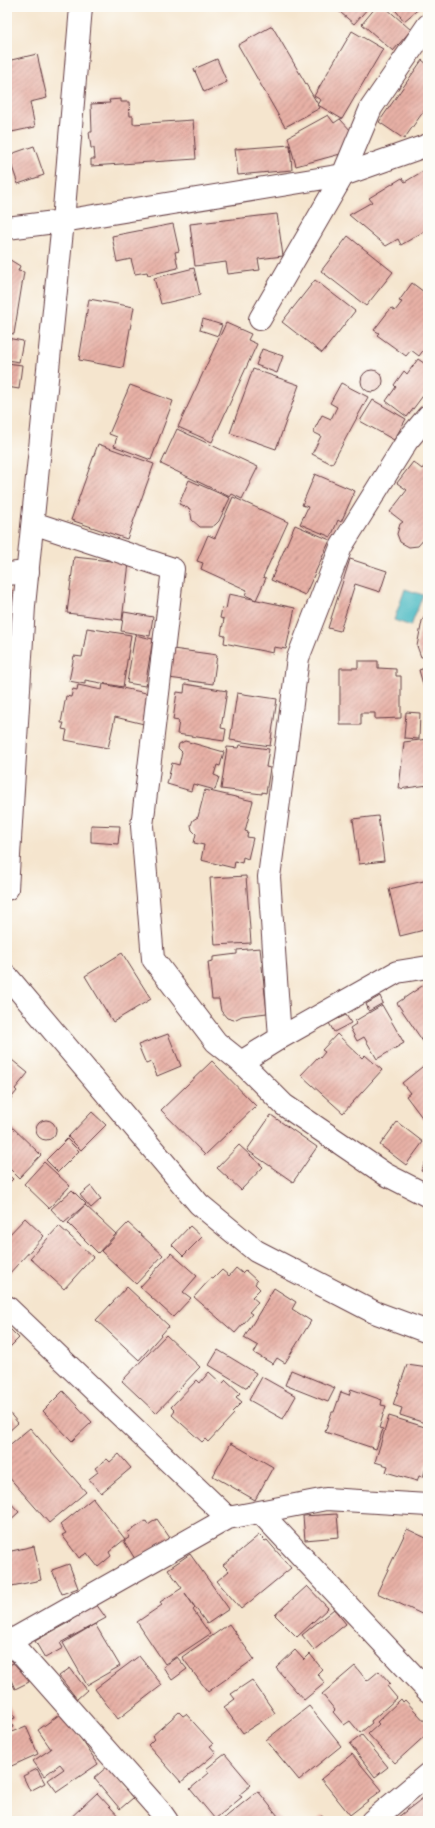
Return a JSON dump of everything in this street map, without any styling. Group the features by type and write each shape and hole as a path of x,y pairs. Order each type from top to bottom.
{"street":[{"path":"7,888 24,606 18,573 33,523 63,221 81,7"},
{"path":"260,319 344,175 371,108 428,25"},
{"path":"7,228 63,221 344,175 428,145"},
{"path":"280,1038 269,877 298,658 341,547 407,441 428,416"},
{"path":"33,523 173,569 142,826 153,959 216,1042 241,1062 284,1105 385,1174 428,1196"},
{"path":"241,1062 280,1038 397,972 428,967"},
{"path":"7,976 199,1204 256,1251 374,1312 428,1332"},
{"path":"7,1307 228,1518"},
{"path":"166,1821 160,1811 8,1641 228,1518 326,1499 428,1505"},
{"path":"260,1512 428,1691"},
{"path":"372,1821 428,1774"}],"water":[{"path":"405,589 423,595 411,626 394,620"}],"building":[{"path":"334,7 369,7 354,24"},
{"path":"376,7 385,7 411,30 393,51 362,24"},
{"path":"393,7 421,7 404,21"},
{"path":"272,26 320,108 285,127 238,45"},
{"path":"352,31 383,49 342,119 318,105 321,100 314,96"},
{"path":"37,54 47,98 30,102 35,127 7,133 7,61"},
{"path":"217,59 227,82 204,92 194,69"},
{"path":"422,60 428,65 428,105 404,139 379,122"},
{"path":"121,99 121,102 129,102 130,116 133,116 133,124 193,120 196,159 91,166 91,159 95,159 94,148 91,148 89,132 92,132 91,104 110,103 109,100"},
{"path":"328,115 334,123 340,119 353,133 344,153 296,166 288,137"},
{"path":"290,145 292,170 238,175 235,149"},
{"path":"34,146 44,175 18,184 8,155"},
{"path":"423,171 428,179 428,229 401,245 398,239 386,246 349,215 372,202 369,198 402,178 405,182"},
{"path":"277,214 283,256 258,259 260,270 228,274 226,262 195,266 190,224"},
{"path":"173,224 179,251 175,252 178,268 148,275 147,272 135,274 131,259 117,262 112,236"},
{"path":"348,236 393,272 366,306 321,271"},
{"path":"7,258 20,266 18,271 24,272 14,334 7,333"},
{"path":"194,268 200,295 161,304 154,278"},
{"path":"315,280 355,311 322,353 282,322"},
{"path":"412,283 428,295 428,344 419,356 411,350 406,356 377,335 379,333 374,330 391,308 395,311 402,302 399,301"},
{"path":"89,299 134,307 123,368 79,360"},
{"path":"203,319 222,325 218,336 200,330"},
{"path":"226,323 251,334 248,340 257,344 212,442 178,427"},
{"path":"7,338 23,341 19,362 7,360"},
{"path":"262,349 283,356 277,373 256,365"},
{"path":"418,359 428,366 428,389 407,417 386,401 396,387 394,385 404,371 407,374"},
{"path":"7,363 22,365 19,389 7,387"},
{"path":"253,369 299,385 276,449 230,433"},
{"path":"372,370 380,373 383,381 380,389 372,392 364,389 361,381 364,373"},
{"path":"341,383 368,397 332,464 312,454 321,436 313,432 322,415 331,419 337,407 330,403"},
{"path":"130,385 173,401 151,460 114,446 117,437 109,434"},
{"path":"373,400 406,419 394,440 360,421"},
{"path":"177,429 258,467 242,499 232,494 230,497 161,464"},
{"path":"98,444 154,464 127,539 71,520"},
{"path":"428,461 428,541 425,538 418,546 409,547 400,542 397,534 400,524 403,522 390,512 407,490 397,483 413,462 422,469"},
{"path":"315,474 355,491 341,522 338,520 331,537 300,524 308,507 302,505"},
{"path":"189,480 230,498 219,521 215,525 211,527 200,527 192,520 190,509 179,504"},
{"path":"233,497 288,522 263,577 266,578 256,600 245,595 247,590 201,569 203,563 197,561 208,535 215,538"},
{"path":"295,525 330,540 305,595 271,580"},
{"path":"74,557 129,563 122,620 67,613"},
{"path":"350,559 387,571 380,592 355,584 340,631 328,628"},
{"path":"7,590 12,590 10,613 7,613"},
{"path":"229,594 295,608 286,649 274,647 273,653 224,643 225,636 221,635 224,619 220,618 222,608 226,609"},
{"path":"428,610 428,656 421,657 417,646 422,621"},
{"path":"124,612 153,617 150,636 121,631"},
{"path":"87,628 131,635 123,687 85,680 85,684 69,681 74,656 82,657"},
{"path":"135,635 153,639 145,686 127,683"},
{"path":"173,649 217,655 213,684 169,678"},
{"path":"358,661 378,661 378,668 396,669 396,676 401,676 401,718 375,719 375,713 361,713 361,725 340,725 340,668 358,668"},
{"path":"428,667 428,702 419,670"},
{"path":"103,684 151,694 144,724 115,717 108,748 65,740 67,730 62,729 64,723 61,723 66,696 71,697 73,689 77,690 78,685 102,690"},
{"path":"185,684 227,691 221,728 226,729 224,741 177,734 179,721 173,720 177,692 184,693"},
{"path":"237,693 277,699 270,746 230,740"},
{"path":"406,712 420,713 419,739 404,738"},
{"path":"428,739 428,785 399,789 404,742"},
{"path":"185,741 224,752 220,766 217,765 214,775 219,777 215,790 193,784 191,791 167,784 172,763 179,765 182,752 178,748 179,744"},
{"path":"240,745 269,749 266,767 270,768 266,793 262,792 262,794 221,789 227,747 239,748"},
{"path":"205,790 253,801 245,831 248,832 247,837 253,838 248,859 243,857 242,863 235,861 234,868 201,860 204,845 194,843 196,834 192,830 191,825 193,820 198,817"},
{"path":"378,816 384,861 359,864 353,819"},
{"path":"91,825 120,826 118,844 91,842"},
{"path":"246,876 251,943 215,945 210,878"},
{"path":"428,880 428,929 400,936 389,889"},
{"path":"260,948 267,1013 242,1016 234,1020 227,1018 221,1011 219,999 212,999 208,962 213,961 213,957 237,954 237,950"},
{"path":"122,953 151,999 113,1022 85,976"},
{"path":"428,982 428,1045 426,1046 397,1003"},
{"path":"380,996 383,1003 369,1011 366,1004"},
{"path":"382,1005 404,1043 377,1059 364,1037 357,1041 350,1028 356,1024 355,1021"},
{"path":"346,1015 351,1023 334,1032 329,1023"},
{"path":"168,1034 181,1066 157,1076 151,1062 146,1064 138,1045"},
{"path":"337,1034 362,1058 365,1055 382,1070 343,1113 301,1075 318,1057 320,1058 325,1052 322,1050"},
{"path":"7,1056 28,1073 15,1089 17,1091 7,1103"},
{"path":"212,1061 256,1106 205,1155 161,1110"},
{"path":"427,1063 428,1117 424,1120 406,1096 410,1093 402,1083"},
{"path":"92,1112 106,1125 81,1150 68,1137"},
{"path":"271,1115 317,1147 293,1182 247,1150"},
{"path":"46,1120 53,1123 56,1130 53,1137 46,1140 39,1137 36,1130 39,1123"},
{"path":"7,1122 41,1155 19,1178 7,1166"},
{"path":"397,1122 423,1142 406,1165 380,1145"},
{"path":"67,1139 79,1151 58,1172 46,1160"},
{"path":"239,1145 263,1167 241,1190 217,1168"},
{"path":"428,1157 428,1174 421,1171"},
{"path":"44,1162 70,1186 49,1208 24,1184"},
{"path":"7,1174 13,1179 7,1185"},
{"path":"91,1186 101,1199 91,1208 80,1195"},
{"path":"72,1190 86,1204 64,1223 51,1209"},
{"path":"85,1205 116,1234 98,1253 68,1223"},
{"path":"25,1218 44,1236 7,1276 7,1237"},
{"path":"128,1223 163,1255 136,1284 101,1251"},
{"path":"59,1226 93,1257 64,1289 30,1258"},
{"path":"190,1226 202,1237 183,1256 172,1245"},
{"path":"171,1253 197,1276 183,1292 191,1298 173,1317 140,1287"},
{"path":"236,1268 242,1273 245,1270 257,1281 255,1284 260,1289 252,1297 258,1302 249,1312 252,1314 235,1333 194,1297 211,1278 213,1279 222,1270 229,1276"},
{"path":"127,1287 169,1326 139,1360 96,1320"},
{"path":"274,1288 296,1302 292,1309 311,1321 285,1363 277,1358 273,1364 254,1353 258,1346 244,1338"},
{"path":"9,1328 19,1338 7,1350 7,1329"},
{"path":"166,1335 200,1367 156,1413 122,1381"},
{"path":"218,1350 256,1373 247,1388 209,1365"},
{"path":"407,1365 428,1368 428,1424 400,1415 402,1408 393,1405"},
{"path":"291,1370 335,1388 328,1402 285,1385"},
{"path":"209,1372 222,1384 226,1380 240,1393 236,1397 242,1402 232,1412 234,1414 208,1442 205,1439 202,1442 172,1415 175,1411 171,1407 197,1380 200,1383"},
{"path":"262,1377 296,1396 283,1419 249,1400"},
{"path":"351,1389 382,1400 381,1405 386,1406 379,1428 383,1429 376,1449 325,1432 341,1392 349,1395"},
{"path":"63,1391 92,1422 72,1441 43,1411"},
{"path":"7,1410 18,1423 7,1433"},
{"path":"389,1416 428,1428 428,1461 423,1477 419,1476 417,1481 386,1472 388,1466 375,1462"},
{"path":"30,1428 86,1492 49,1523 7,1475 7,1447"},
{"path":"231,1443 273,1467 255,1500 213,1476"},
{"path":"119,1454 131,1468 101,1493 89,1479 98,1472 95,1468 107,1459 110,1462"},
{"path":"93,1498 125,1539 109,1552 111,1556 98,1567 87,1553 79,1558 62,1535 66,1533 60,1525"},
{"path":"7,1499 19,1512 7,1523"},
{"path":"337,1514 339,1537 305,1540 303,1516"},
{"path":"157,1519 170,1538 135,1559 124,1541 130,1537 127,1533 146,1521 148,1525"},
{"path":"407,1529 428,1539 428,1617 377,1593"},
{"path":"259,1535 265,1541 267,1540 291,1568 241,1609 217,1581 229,1571 223,1565"},
{"path":"34,1546 41,1580 7,1587 7,1552"},
{"path":"190,1554 229,1609 207,1624 185,1593 195,1608 193,1610 210,1634 165,1664 137,1622 162,1605 160,1602 182,1588 168,1569"},
{"path":"69,1564 78,1588 62,1594 52,1570"},
{"path":"307,1586 328,1608 297,1637 275,1615"},
{"path":"96,1604 106,1618 60,1643 63,1648 45,1658 35,1641 73,1620 71,1617"},
{"path":"334,1609 346,1624 314,1650 302,1635"},
{"path":"95,1624 120,1666 87,1685 63,1643"},
{"path":"229,1624 254,1659 208,1692 182,1657"},
{"path":"295,1650 304,1660 310,1654 322,1669 317,1674 325,1683 304,1700 276,1668"},
{"path":"139,1656 162,1685 118,1719 95,1689"},
{"path":"177,1657 187,1669 172,1680 163,1667"},
{"path":"22,1659 29,1682 15,1689 11,1680 7,1682 7,1666"},
{"path":"355,1666 367,1681 379,1671 390,1683 387,1686 397,1698 360,1733 350,1721 344,1725 333,1712 335,1710 322,1694"},
{"path":"70,1668 87,1690 77,1699 59,1676"},
{"path":"252,1680 275,1713 243,1733 224,1707 235,1699 231,1694"},
{"path":"401,1699 403,1702 405,1700 428,1725 428,1733 395,1763 368,1734 379,1724 377,1722"},
{"path":"7,1700 15,1718 10,1720 13,1727 7,1730"},
{"path":"309,1706 341,1746 299,1780 266,1740"},
{"path":"63,1712 98,1764 57,1792 48,1780 64,1769 60,1764 44,1776 33,1761 51,1749 38,1730"},
{"path":"179,1712 183,1716 186,1714 213,1744 210,1746 216,1753 181,1782 148,1745 154,1739 152,1736"},
{"path":"26,1726 38,1754 7,1768 7,1734"},
{"path":"362,1735 388,1767 375,1777 350,1744"},
{"path":"225,1754 251,1785 239,1795 242,1797 215,1819 190,1789 209,1773 206,1769"},
{"path":"352,1754 382,1790 350,1815 321,1779"},
{"path":"108,1766 133,1798 120,1809 94,1778"},
{"path":"37,1769 45,1783 30,1791 23,1776"},
{"path":"258,1791 282,1821 222,1820"},
{"path":"97,1793 123,1821 67,1821"},
{"path":"428,1794 428,1818 424,1821 393,1821"},
{"path":"322,1816 326,1821 315,1821"}]}
